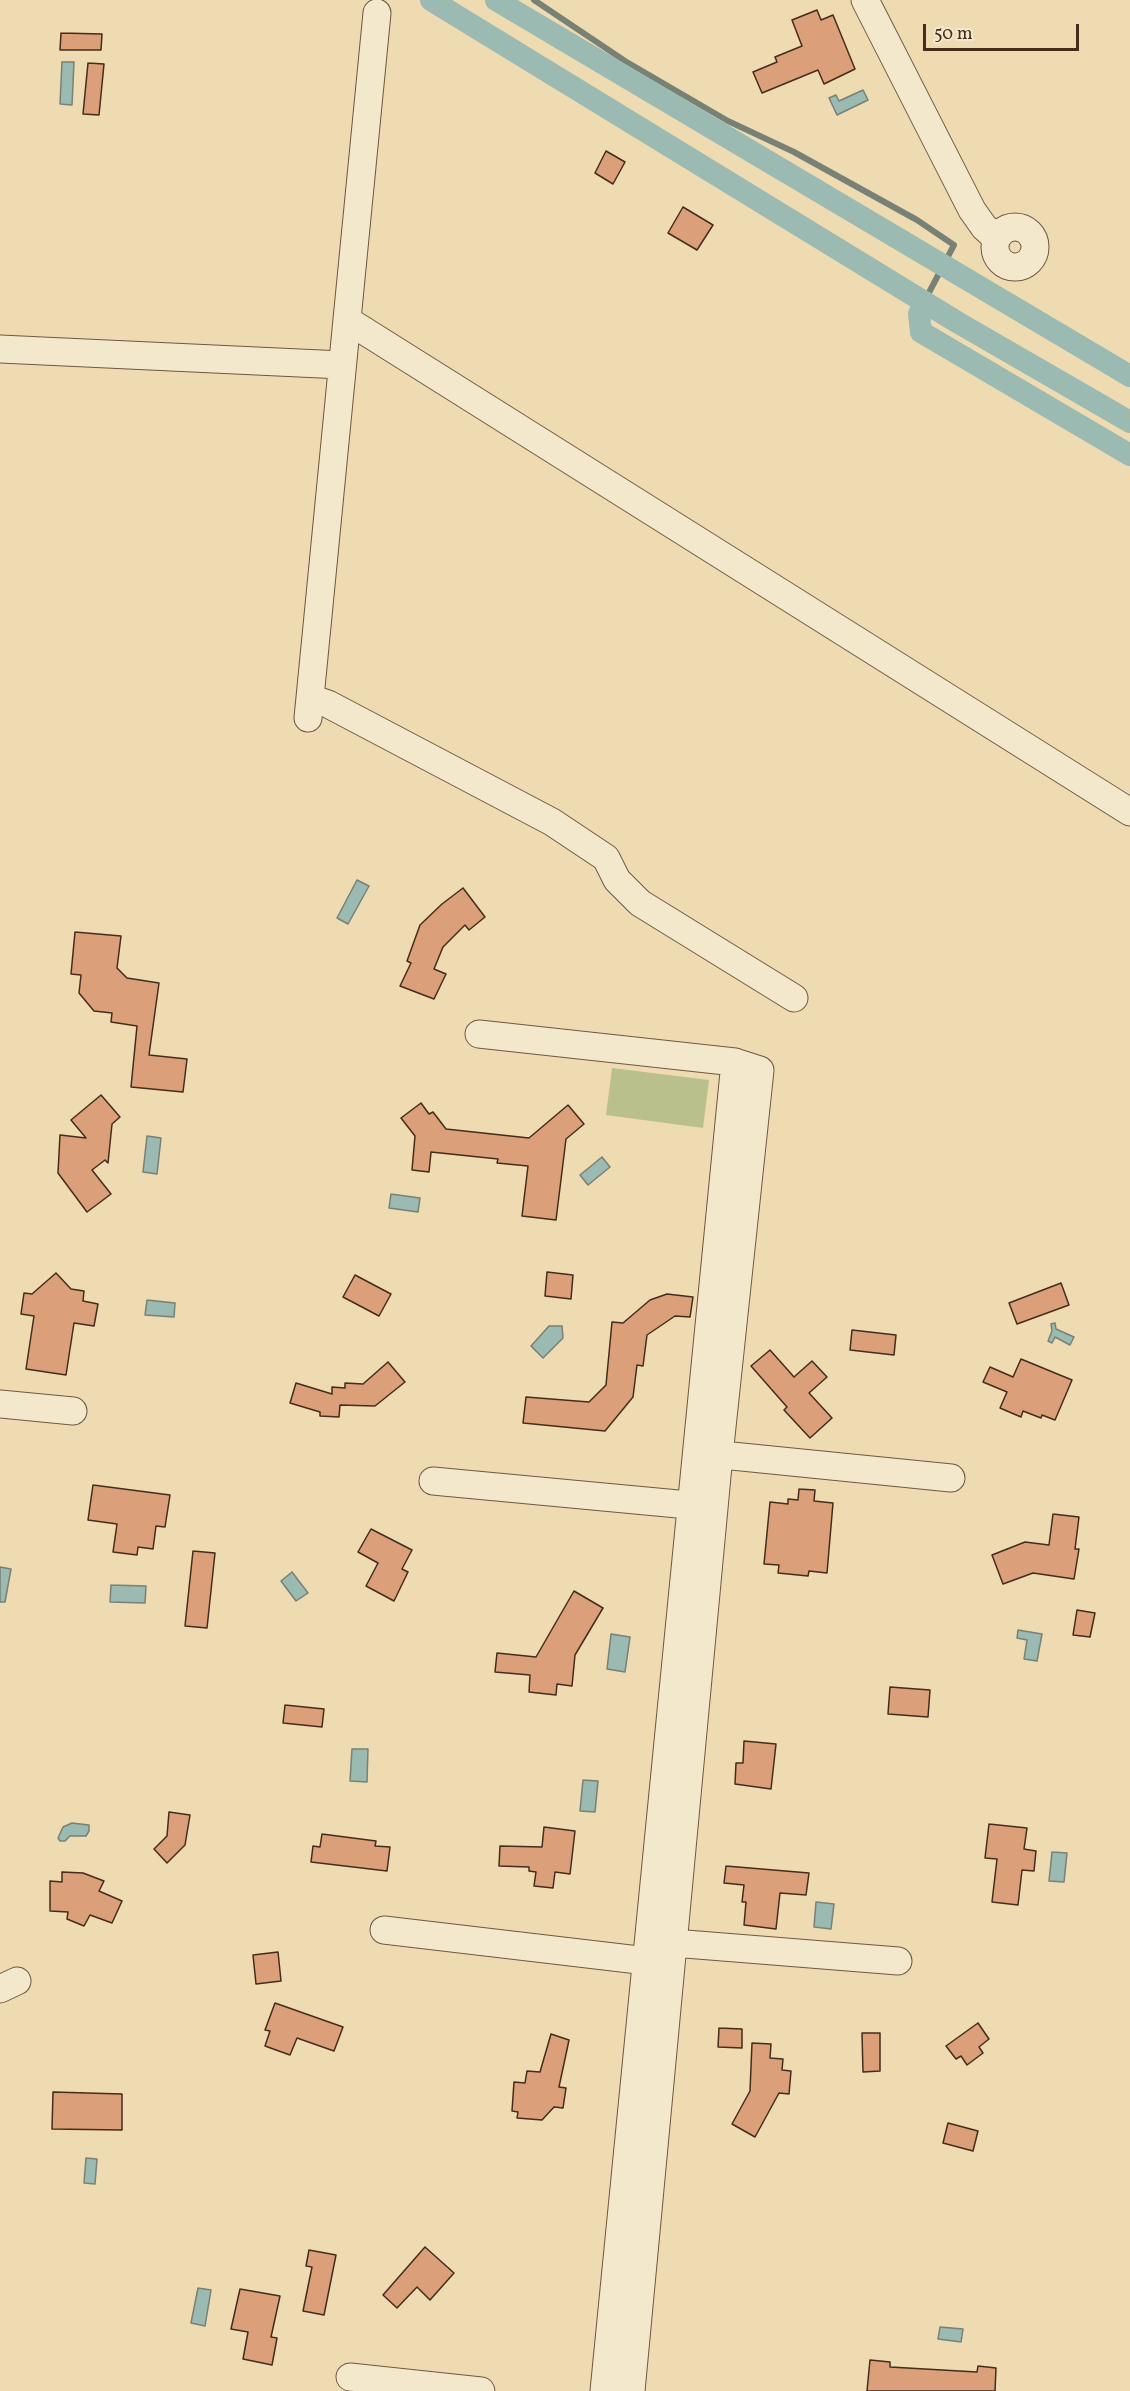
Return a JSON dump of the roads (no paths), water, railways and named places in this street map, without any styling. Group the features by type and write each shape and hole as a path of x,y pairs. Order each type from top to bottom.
{"street":[{"path":"866,0 972,210 984,227 996,238"},
{"path":"376,13 309,708 328,704 552,822 606,858 618,880 640,903 794,998"},
{"path":"347,320 1130,812"},
{"path":"0,350 342,365"},
{"path":"479,1034 748,1066 703,1506 664,1956 631,2391"},
{"path":"0,1404 73,1411"},
{"path":"708,1453 951,1478"},
{"path":"433,1482 703,1506"},
{"path":"384,1930 664,1956 898,1961"},
{"path":"604,2391 664,1956"},
{"path":"350,2377 481,2391"}],"water":[{"path":"62,62 74,62 72,105 60,104"},
{"path":"863,90 868,100 837,115 829,98 836,95 839,101"},
{"path":"357,880 369,886 348,924 337,918"},
{"path":"147,1136 161,1138 157,1174 143,1172"},
{"path":"602,1157 610,1167 588,1185 580,1175"},
{"path":"391,1194 420,1198 418,1212 389,1208"},
{"path":"147,1300 175,1303 174,1317 145,1315"},
{"path":"1055,1323 1056,1329 1074,1337 1070,1345 1055,1337 1052,1343 1048,1341 1052,1331 1051,1324"},
{"path":"549,1326 562,1326 563,1338 543,1358 531,1346"},
{"path":"0,1567 11,1569 5,1602 0,1602"},
{"path":"292,1572 308,1593 296,1601 281,1581"},
{"path":"111,1585 146,1586 145,1603 110,1602"},
{"path":"1018,1630 1042,1634 1037,1661 1024,1659 1027,1640 1017,1638"},
{"path":"611,1634 630,1637 625,1672 607,1669"},
{"path":"352,1749 368,1749 367,1782 350,1781"},
{"path":"583,1780 598,1781 595,1812 580,1811"},
{"path":"72,1823 89,1825 86,1836 70,1836 65,1841 60,1841 58,1838 63,1827"},
{"path":"1052,1852 1067,1853 1064,1882 1049,1881"},
{"path":"816,1902 834,1904 831,1929 814,1927"},
{"path":"86,2158 97,2159 95,2184 84,2183"},
{"path":"198,2288 211,2290 205,2326 191,2323"},
{"path":"940,2327 963,2329 961,2342 938,2339"}],"waterway":[{"path":"431,0 957,322 1130,422"},
{"path":"496,0 1130,376"},
{"path":"534,0 625,61 728,121 794,152 917,220 954,245 924,302"},
{"path":"924,302 919,314 921,332 1130,455"}]}
